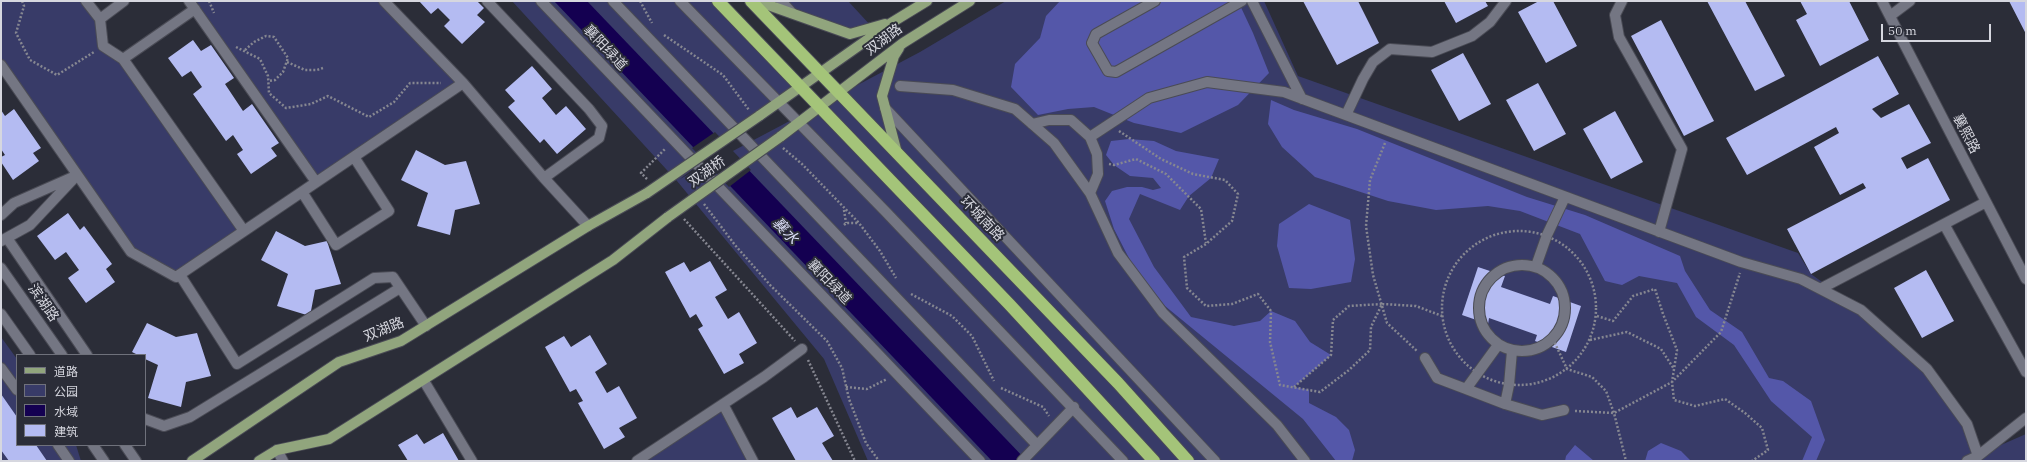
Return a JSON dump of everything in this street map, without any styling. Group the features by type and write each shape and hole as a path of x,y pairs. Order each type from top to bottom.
{"highway":[{"path":"718,1 819,108 1010,305 1154,461"},
{"name":"环城南路","path":"751,1 1118,383 1188,461"}],"main road":[{"path":"757,1 850,34 891,22"},
{"name":"双湖路","path":"800,87 891,22 927,1"},
{"name":"双湖路","path":"819,108 903,43 970,1"},
{"path":"897,153 882,96 894,56 903,43"},
{"name":"双湖桥","path":"588,226 647,193 755,115 777,103 800,87"},
{"name":"双湖桥","path":"424,381 613,260 668,217 780,140 798,123 819,108"},
{"name":"双湖路","path":"192,461 338,362 401,341 588,226"},
{"path":"259,461 277,450 328,439 424,381"}],"street":[{"path":"86,1 100,19 103,46 123,59 244,231"},
{"path":"100,19 124,1"},
{"path":"384,1 463,83 544,178 588,226"},
{"path":"487,1 589,109 602,126 599,138 544,178"},
{"name":"襄阳绿道","path":"541,1 980,461"},
{"path":"613,1 1035,447"},
{"path":"680,1 777,103 1074,407 1123,461"},
{"path":"781,1 792,13"},
{"path":"1155,1 1096,34 1092,43 1108,71 1116,72 1242,1"},
{"path":"1252,1 1302,98"},
{"path":"1346,115 1373,62 1390,49 1432,52 1472,36 1490,22 1506,1"},
{"path":"1622,1 1615,15 1619,37 1682,149 1659,232"},
{"name":"襄熙路","path":"1882,1 2026,279"},
{"path":"1890,16 1910,1"},
{"path":"123,59 192,5 316,182"},
{"path":"1,65 131,252 176,277 463,83"},
{"path":"1090,137 1149,98 1207,82 1284,92 1302,98 1741,262 1801,279 1861,310 1926,369 1967,424 1978,456"},
{"path":"900,86 953,90 1015,109 1054,143 1090,193 1118,252 1163,313 1277,425 1305,461"},
{"path":"885,108 1215,461"},
{"path":"1032,124 1049,120 1071,120 1090,137 1097,154 1098,162 1098,174 1090,193"},
{"path":"304,195 336,245 389,211 354,157"},
{"path":"1,215 14,203 77,175"},
{"path":"77,175 30,225 4,240 86,354"},
{"path":"1536,266 1547,235 1565,197"},
{"path":"1820,289 1986,202"},
{"path":"1944,224 2026,372"},
{"path":"1522,264 1536,266 1548,274 1558,284 1564,298 1565,313 1561,327 1553,339 1541,348 1526,352 1512,351 1498,345 1488,336 1481,324 1478,310 1479,296 1486,283 1495,273 1508,266 1522,264"},
{"name":"滨湖路","path":"1,268 61,354"},
{"path":"180,275 237,364 374,278 393,277 426,326"},
{"path":"146,419 164,426 190,417 400,288"},
{"path":"2,316 29,354"},
{"path":"1466,389 1498,345"},
{"path":"640,460 802,349"},
{"path":"1504,404 1509,385 1512,351"},
{"path":"1425,358 1437,378 1504,404 1542,415 1564,410"},
{"path":"1,368 16,389"},
{"path":"424,381 472,461"},
{"path":"723,404 753,461"},
{"path":"1022,461 1074,407"},
{"path":"1967,461 1978,456 2026,418"},
{"path":"59,446 69,461"},
{"path":"92,446 95,461"},
{"path":"93,446 104,461"},
{"path":"126,446 136,461"},
{"path":"277,450 283,461"}],"path":[{"path":"22,1 24,6 16,33 30,60 57,75 103,46"},
{"path":"209,1 216,19"},
{"path":"640,1 655,28"},
{"path":"661,32 723,75 755,115"},
{"path":"245,50 254,42 266,36 274,38 288,58 283,72 276,80 268,81"},
{"path":"234,46 245,50 260,59 268,81 269,93 286,108 311,104 328,96 369,118 394,102 410,82 463,83"},
{"path":"287,62 305,70 316,70 323,68"},
{"path":"1110,124 1161,159 1193,174 1225,180 1238,194 1232,221 1206,244 1184,257 1187,288 1206,306 1232,304 1258,294 1271,311 1270,342 1280,384 1320,392 1370,350 1371,328 1382,304"},
{"path":"1390,131 1370,180 1366,226 1373,275 1387,323 1425,358"},
{"path":"780,140 858,223 880,251 898,281"},
{"path":"651,184 641,173 673,141"},
{"path":"1098,162 1114,165 1136,159 1166,174 1201,209 1206,244"},
{"path":"699,199 771,286 827,340 842,368 849,399 866,443 878,461"},
{"path":"844,209 846,223"},
{"path":"682,217 802,349 855,461"},
{"path":"1521,230 1547,235 1570,249 1586,268 1596,291 1597,316 1590,340 1577,361 1567,369 1557,376 1534,385 1509,385 1485,378 1465,363 1449,342 1442,316 1443,290 1454,265 1472,246 1495,234 1521,230"},
{"path":"1564,410 1614,413 1672,382 1721,332 1740,275 1741,262"},
{"path":"1597,316 1613,321 1633,296 1655,289 1663,314 1678,350 1672,382 1674,400 1695,406 1725,399 1746,413 1762,428 1768,450 1752,461"},
{"path":"907,290 930,305 952,316 972,336 995,383"},
{"path":"1294,387 1331,355 1332,320 1349,306 1382,304 1416,306 1442,316"},
{"path":"1590,340 1627,332 1661,349 1674,370"},
{"path":"1553,339 1567,369 1592,377 1606,391 1614,413 1626,461"},
{"path":"846,387 867,389 885,381 896,373"},
{"path":"999,386 1043,407 1055,427"}],"green space":[{"path":"1,1 86,1 100,19 103,46 123,59 244,231 176,277 131,252 1,65"},
{"path":"190,1 384,1 463,83 316,182"},
{"path":"512,1 718,1 800,87 680,179 920,52 1006,1 1264,1 1298,76 1798,253 1811,274 1861,310 1927,369 1967,424 1978,455 2026,434 2026,461 868,461 824,359 677,181"},
{"path":"757,1 848,1 872,27 850,34"},
{"path":"1,337 16,358 16,446 76,446 81,461 1,461"},
{"path":"723,404 753,461 637,461"}],"shaded area":[{"path":"1060,1 1238,1 1269,73 1238,105 1181,133 1134,123 1094,107 1068,109 1038,115 1011,87 1015,64 1040,38 1046,16"},
{"path":"1271,100 1294,110 1357,129 1527,197 1585,215 1680,256 1685,271 1710,310 1742,332 1769,378 1783,381 1811,401 1825,440 1816,461 1802,461 1812,437 1771,401 1734,345 1696,317 1677,283 1639,276 1622,285 1605,281 1580,234 1520,211 1488,206 1436,210 1388,201 1315,177 1282,147 1268,124"},
{"path":"1129,139 1154,141 1176,151 1219,159 1211,178 1189,196 1180,210 1140,194 1129,219 1154,267 1191,317 1234,326 1260,321 1271,311 1295,321 1310,342 1331,355 1294,387 1309,390 1309,403 1336,417 1349,430 1355,450 1352,461 1336,461 1303,419 1165,306 1133,266 1114,229 1105,201 1112,191 1127,187 1142,187 1153,190 1161,188 1153,178 1130,176 1114,165 1106,155 1111,141"},
{"path":"1309,204 1350,220 1355,259 1351,282 1311,289 1289,288 1277,246 1279,224"},
{"path":"1661,443 1681,451 1691,461 1645,461 1648,451"},
{"path":"1575,445 1594,461 1565,461 1566,456"}],"water":[{"name":"襄水","path":"554,1 587,1 1027,461 992,461"}],"pier":[{"path":"715,132 751,170 729,187 692,148"}],"building":[{"path":"419,1 477,1 484,8 477,15 485,22 462,44 444,26 450,20 438,8 431,14"},
{"path":"1303,1 1358,1 1379,43 1337,65"},
{"path":"1444,1 1485,1 1488,6 1456,23"},
{"path":"1539,1 1553,1 1577,46 1546,63 1518,12"},
{"path":"1707,1 1745,1 1785,76 1755,91"},
{"path":"1800,1 1849,1 1869,40 1820,66 1796,20 1807,14"},
{"path":"2009,1 2026,1 2026,34"},
{"path":"1661,20 1714,121 1684,136 1631,36"},
{"path":"193,40 201,51 211,45 234,78 225,84 243,111 252,104 279,143 271,148 277,156 251,174 237,154 243,150 233,135 226,141 193,94 202,87 191,71 182,77 168,58"},
{"path":"1463,53 1491,104 1459,121 1431,70"},
{"path":"1878,56 1899,94 1872,109 1881,118 1909,104 1931,143 1901,158 1907,169 1928,158 1950,200 1811,274 1787,229 1866,188 1863,183 1840,195 1814,147 1839,133 1836,127 1747,175 1726,138"},
{"path":"532,66 552,89 542,98 556,115 566,106 586,129 557,154 544,139 540,143 508,107 515,101 505,90"},
{"path":"1538,83 1566,134 1534,151 1506,100"},
{"path":"14,109 41,148 33,153 39,161 13,180 1,162 1,157 5,155 1,149 1,110 5,116"},
{"path":"1615,111 1643,162 1611,179 1583,129"},
{"path":"416,150 445,165 466,161 480,204 455,210 450,235 417,226 428,193 401,180"},
{"path":"68,213 80,230 84,226 112,264 106,269 115,282 86,303 68,278 79,270 66,252 55,260 37,236"},
{"path":"276,231 305,246 327,241 341,284 315,290 310,316 277,306 288,274 261,260"},
{"path":"710,261 727,290 715,297 728,319 739,312 757,343 739,354 744,363 724,374 698,329 703,326 696,314 690,318 665,272 684,262 690,272"},
{"path":"1478,267 1505,276 1501,287 1550,304 1553,296 1581,306 1566,352 1535,341 1537,335 1489,318 1488,324 1462,315"},
{"path":"1926,270 1954,321 1922,338 1894,288"},
{"path":"147,323 176,337 197,333 211,376 186,382 181,407 148,398 158,365 146,359 146,354 136,354 132,352"},
{"path":"590,335 607,364 595,372 607,393 619,386 637,418 619,428 625,437 604,449 578,403 583,401 576,389 570,392 545,347 564,336 571,347"},
{"path":"1,394 16,416 16,446 37,446 47,461 9,461 1,450"},
{"path":"791,407 797,418 817,407 834,436 822,443 833,461 796,461 772,418"},
{"path":"443,433 459,461 408,461 398,445 417,434 424,444"}]}
